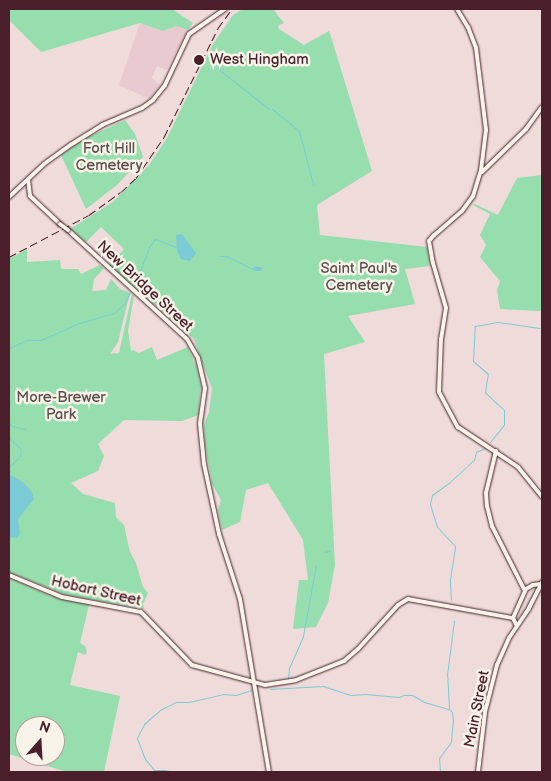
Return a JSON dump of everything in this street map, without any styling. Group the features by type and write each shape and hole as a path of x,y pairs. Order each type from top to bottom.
{"street":[{"path":"9,197 44,164 90,132 142,108 153,100 164,85 180,48 189,33 219,15 225,9"},
{"path":"457,9 473,38 479,61 486,130 483,162 469,203 432,236 429,246 446,308 441,340 439,395 458,427 520,469 542,497"},
{"path":"480,174 526,129 542,107"},
{"path":"483,162 488,166"},
{"path":"28,179 29,191"},
{"name":"New Bridge Street","path":"20,186 29,191 37,204 187,339 198,358 205,388 200,424 203,458 219,534 240,599 269,772"},
{"path":"496,451 486,492 487,506 492,526 525,591 514,618 517,626"},
{"name":"Hobart Street","path":"9,575 62,597 141,612 192,665 267,685 288,682 342,663 358,649 398,605 408,599 514,618"},
{"name":"Main Street","path":"525,591 530,586 542,583"},
{"name":"Main Street","path":"478,772 484,717 491,687 507,642 542,583"}],"shaded area":[{"path":"140,23 163,31 177,26 188,30 167,70 157,66 152,78 160,85 149,99 119,85"}],"green space":[{"path":"9,9 172,9 193,23 188,30 177,26 163,31 140,23 41,52 9,20"},
{"name":"Saint Paul's Cemetery","path":"243,9 273,9 284,23 278,26 279,29 304,45 329,31 372,171 317,205 320,235 427,247 430,266 405,269 415,304 348,316 365,342 324,354 335,565 328,603 316,627 293,629 299,580 308,580 303,540 268,483 246,490 240,522 222,530 218,510 221,500 212,484 205,445 204,425 209,412 212,389 194,339 109,265 124,249 101,227 86,242 70,229 113,202 149,165 167,138 213,44 233,15"},
{"name":"Fort Hill Cemetery","path":"125,120 135,134 143,157 117,185 86,209 61,155 84,139"},
{"path":"542,175 542,311 500,309 497,290 500,281 480,257 486,245 480,235 490,214 473,205 475,204 498,215 517,178"},
{"name":"More-Brewer Park","path":"27,249 27,262 60,260 61,269 78,269 81,274 100,265 104,268 94,279 92,291 106,290 111,279 120,289 130,293 118,342 110,354 119,353 132,294 134,295 128,331 131,351 139,353 152,347 157,360 188,347 197,368 201,386 198,415 182,421 124,420 98,444 104,456 98,471 71,483 83,494 115,503 116,517 124,525 130,552 136,563 143,587 148,593 143,604 144,609 66,595 9,572 9,259"},
{"path":"9,578 51,596 89,605 80,643 85,646 87,652 85,655 78,652 70,685 120,696 104,772 67,772 48,766 65,766 65,716 15,716 15,756 9,754"}],"water":[{"path":"182,234 196,253 190,261 181,259 177,251 176,235"},
{"path":"9,474 24,483 32,492 34,499 18,519 20,534 17,538 9,537"}],"waterway":[{"path":"216,61 221,71 269,109"},
{"path":"272,109 299,131 313,184"},
{"path":"135,284 149,247 155,239 178,248"},
{"path":"220,256 226,256 253,269"},
{"path":"255,269 260,269"},
{"path":"9,348 27,340 41,340 79,323 114,313 125,303 130,292"},
{"path":"490,442 504,425 504,410 485,392 488,374 473,361 475,326 498,322 540,328"},
{"path":"9,423 12,426 25,429"},
{"path":"9,438 21,449 20,456"},
{"path":"451,600 450,579 455,546 437,527 430,504 432,495 450,482 474,460 476,452 485,448"},
{"path":"9,467 18,458"},
{"path":"325,552 331,550"},
{"path":"288,679 289,668 303,636 316,565"},
{"path":"440,772 439,758 451,742 453,721 452,712 449,709 447,675 454,620"},
{"path":"270,689 323,686 350,695 365,694 399,697 412,695 424,702 449,709"},
{"path":"172,772 154,770 145,759 137,738 144,724 160,710 176,702 189,702 223,694 236,695 251,690"}],"railway":[{"path":"9,257 89,215 121,192 136,178 164,137 218,28 232,9"}],"place":[{"name":"West Hingham","path":"199,60"}]}
